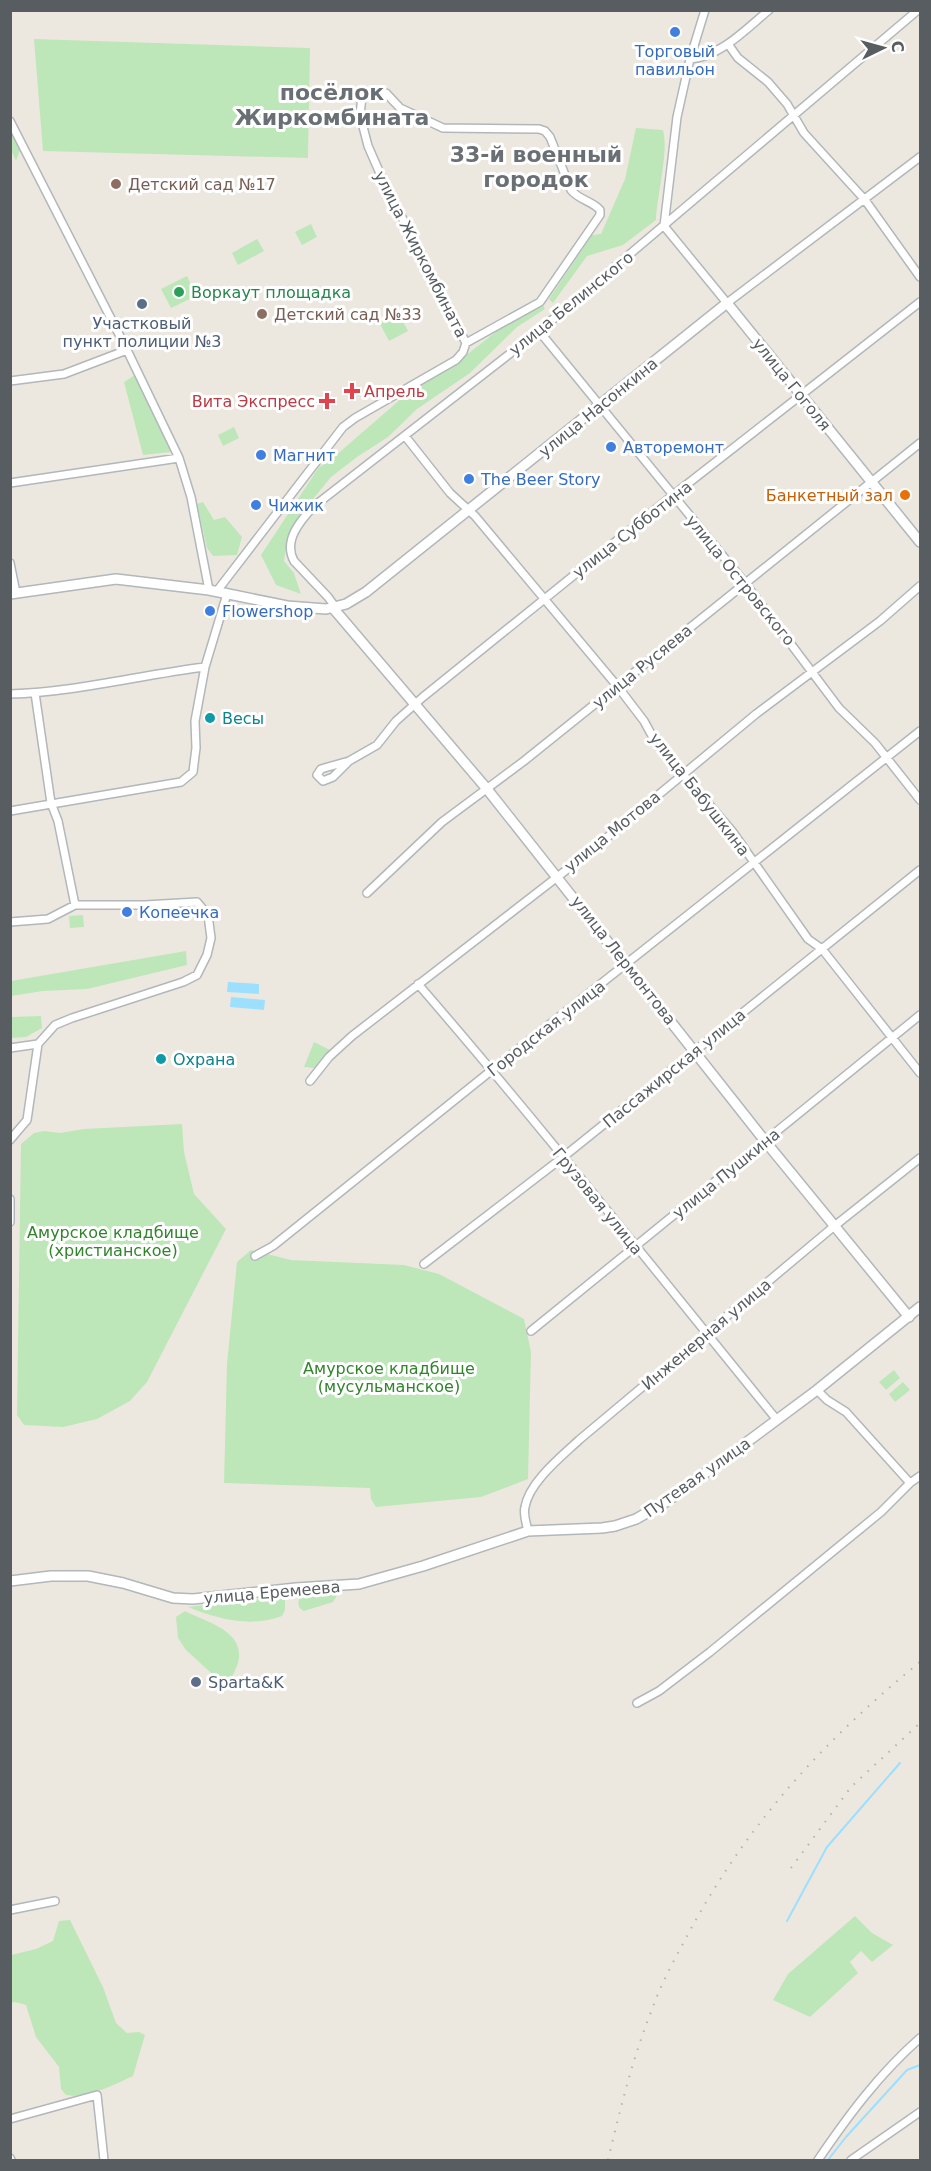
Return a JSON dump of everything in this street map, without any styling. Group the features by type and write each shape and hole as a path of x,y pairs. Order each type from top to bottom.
{"street":[{"path":"664,226 677,117 690,59 705,10"},
{"path":"690,59 703,58 728,44 769,10"},
{"name":"улица Белинского","path":"335,608 328,597 294,561 290,551 293,536 304,518 324,497 539,331 919,11"},
{"path":"728,44 738,58 768,82 788,105 804,132 865,200 921,278"},
{"name":"улица Жиркомбината","path":"213,590 343,427 355,417 456,360 463,352 466,343 540,302 600,215 600,210 577,197 571,190 550,137 545,131 539,129 443,128 400,108 386,93 362,96 360,115 368,146 466,343"},
{"path":"10,121 127,350 179,458 191,497 213,590"},
{"name":"улица Насонкина","path":"13,594 117,579 213,590 305,608 335,608 366,592 727,303 921,157"},
{"name":"улица Гоголя","path":"664,226 921,542"},
{"name":"улица Субботина","path":"348,760 377,745 396,721 416,703 544,598 921,302"},
{"name":"улица Островского","path":"539,331 745,583 839,708 875,743 921,800"},
{"path":"10,381 64,374 127,350"},
{"name":"улица Бабушкина","path":"405,436 450,493 475,516 618,687 644,721 656,743 732,831 808,939 822,949 921,1073"},
{"name":"улица Русяева","path":"367,893 442,822 618,687 921,443"},
{"path":"10,483 179,458"},
{"path":"10,563 13,594"},
{"name":"улица Мотова","path":"310,1081 328,1057 352,1036 587,854 683,772 812,670 880,621 921,586"},
{"path":"10,811 181,782 193,772 196,748 194,724 205,667 227,594"},
{"name":"улица Лермонтова","path":"335,608 487,789 765,1140 909,1317"},
{"path":"10,694 58,692 122,679 205,667"},
{"path":"35,693 51,803 58,821 75,905"},
{"name":"Городская улица","path":"255,1256 273,1246 921,731"},
{"name":"Пассажирская улица","path":"424,1264 562,1158 921,870"},
{"path":"10,922 48,919 75,905 197,902 208,915 211,938 207,955 197,975 183,982 55,1025 38,1044 27,1120 10,1140"},
{"name":"Грузовая улица","path":"418,984 528,1112 562,1158 777,1420"},
{"name":"улица Пушкина","path":"531,1331 921,1015"},
{"path":"10,1048 38,1044"},
{"name":"Инженерная улица","path":"528,1531 524,1516 528,1496 553,1464 835,1225 921,1158"},
{"path":"10,1199 10,1222"},
{"name":"Путевая улица","path":"528,1531 602,1528 636,1519 669,1500 777,1420 921,1307"},
{"path":"817,1390 846,1412 910,1484"},
{"path":"637,1703 659,1691 704,1657 881,1512 921,1476"},
{"name":"улица Еремеева","path":"10,1581 51,1576 88,1576 183,1599 359,1584 423,1566 528,1531"},
{"path":"10,1910 55,1901"},
{"path":"818,2160 848,2115 884,2073 921,2038"},
{"path":"10,2119 97,2094 104,2160"},
{"path":"851,2160 921,2112"}],"green space":[{"path":"34,39 310,48 308,158 43,151"},
{"path":"636,128 663,130 665,149 656,220 623,245 587,256 553,303 549,299 592,235 601,234 625,179"},
{"path":"11,132 20,150 16,161 11,150"},
{"path":"311,224 317,237 302,245 295,232"},
{"path":"257,239 264,251 238,265 232,253"},
{"name":"Воркаут площадка","path":"187,276 196,296 171,308 161,289"},
{"path":"543,305 545,309 517,327 470,373 417,409 388,437 331,477 305,509 287,541 284,561 294,573 301,594 276,585 261,555 319,467 327,463 417,385 460,360 497,331"},
{"path":"398,312 408,331 389,341 379,322"},
{"path":"135,375 171,452 143,455 124,382"},
{"path":"234,427 239,438 223,446 218,435"},
{"path":"203,502 214,520 225,517 242,537 237,555 213,556 207,548 197,504"},
{"path":"83,915 84,927 70,928 69,916"},
{"path":"186,951 187,965 87,989 43,991 11,996 11,981"},
{"path":"41,1016 42,1028 26,1037 11,1038 11,1017"},
{"path":"314,1042 330,1050 314,1068 304,1067"},
{"name":"Амурское кладбище (христианское)","path":"182,1124 184,1152 194,1194 226,1229 147,1382 130,1401 97,1419 63,1427 24,1425 17,1415 21,1144 34,1133 44,1131 60,1133 84,1129"},
{"name":"Амурское кладбище (мусульманское)","path":"251,1250 291,1260 404,1265 439,1274 524,1319 531,1352 528,1479 481,1497 376,1507 371,1499 370,1488 224,1483 227,1364 237,1262"},
{"path":"894,1370 900,1378 886,1390 879,1382"},
{"path":"903,1382 910,1390 895,1402 889,1394"},
{"path":"335,1591 338,1594 333,1602 304,1611 299,1606 301,1594"},
{"path":"285,1597 285,1610 282,1616 270,1620 247,1622 211,1615 188,1607"},
{"path":"185,1611 218,1626 233,1638 239,1657 230,1681 221,1682 186,1650 178,1638 176,1617"},
{"path":"855,1916 872,1933 893,1945 872,1962 861,1951 850,1962 858,1973 810,2017 773,2000 788,1974"},
{"path":"70,1920 103,1987 116,2023 127,2033 139,2032 145,2035 133,2076 100,2090 74,2096 66,2095 61,2089 59,2067 36,2037 26,2005 10,2003 11,1955 36,1949 53,1941 59,1921"}],"water":[{"path":"228,982 259,984 259,994 227,992"},
{"path":"231,997 265,1000 264,1010 230,1007"}],"waterway":[{"path":"787,1921 827,1847 900,1763"},
{"path":"828,2160 907,2070 920,2065"}],"railway":[{"path":"608,2160 644,2030 663,1983 709,1897 760,1822 789,1788 851,1723 920,1662"},
{"path":"791,1868 851,1787 920,1723"}],"place":[{"name":"Торговый павильон","path":"675,32"},
{"name":"Детский сад №17","path":"116,184"},
{"name":"Воркаут площадка","path":"179,292"},
{"name":"Участковый пункт полиции №3","path":"142,304"},
{"name":"Детский сад №33","path":"262,314"},
{"name":"Апрель","path":"352,391"},
{"name":"Вита Экспресс","path":"327,401"},
{"name":"Авторемонт","path":"611,447"},
{"name":"Магнит","path":"261,455"},
{"name":"The Beer Story","path":"469,479"},
{"name":"Банкетный зал","path":"905,495"},
{"name":"Чижик","path":"256,505"},
{"name":"Flowershop","path":"210,611"},
{"name":"Весы","path":"210,718"},
{"name":"Копеечка","path":"127,912"},
{"name":"Охрана","path":"161,1059"},
{"name":"Sparta&K","path":"196,1682"}],"district":[{"name":"посёлок Жиркомбината","path":"332,104"},
{"name":"33-й военный городок","path":"536,166"}]}
